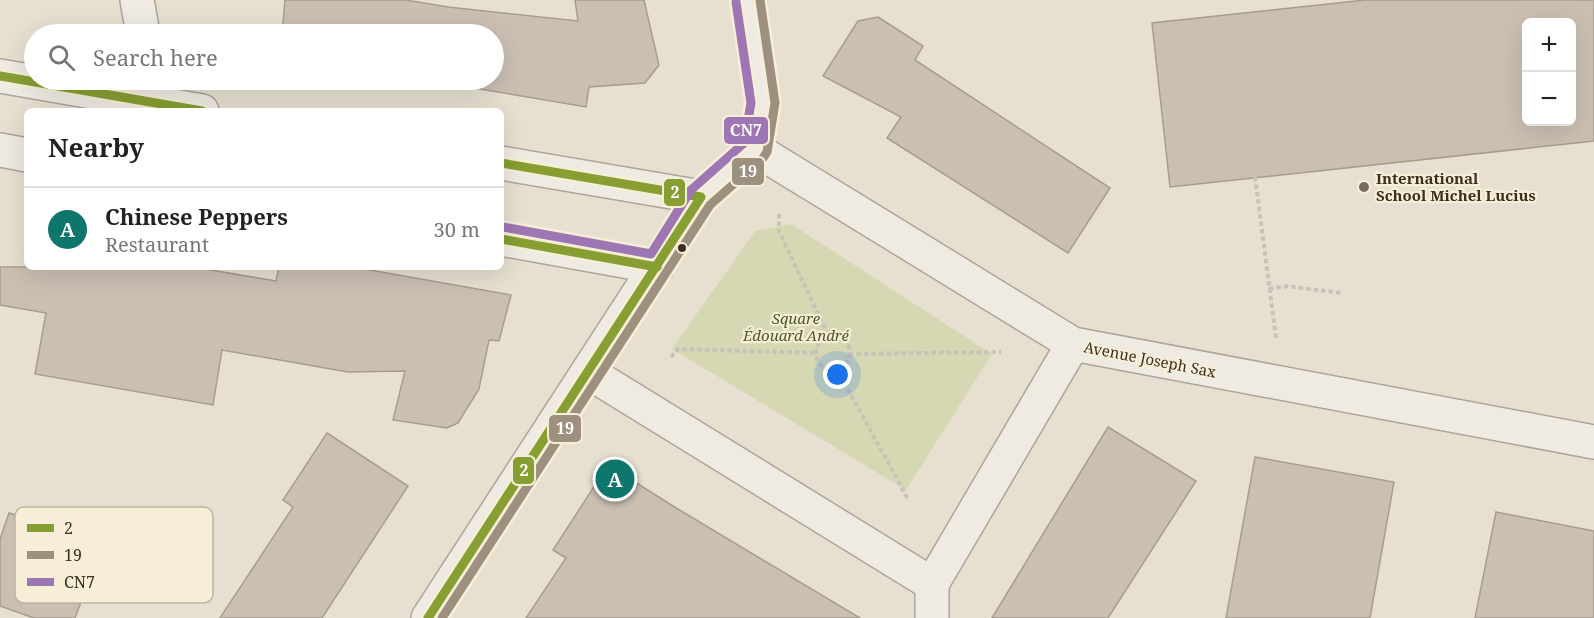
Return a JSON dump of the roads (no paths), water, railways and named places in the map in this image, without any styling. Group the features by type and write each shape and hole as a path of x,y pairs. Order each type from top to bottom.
{"street":[{"path":"137,0 141,24"},
{"path":"428,618 701,197 755,149 763,103 748,0"},
{"path":"0,76 24,80"},
{"path":"91,90 188,108"},
{"name":"Avenue Joseph Sax","path":"755,149 1073,344 1594,442"},
{"path":"0,150 24,154"},
{"path":"504,164 701,197"},
{"path":"504,240 657,267"},
{"path":"932,618 932,584 1073,344"},
{"path":"588,372 932,584"}],"place":[{"name":"International School Michel Lucius","path":"1364,187"},
{"name":"Chinese Peppers","path":"615,479"}],"park label":[{"name":"Square Édouard André","path":"796,326"}]}
